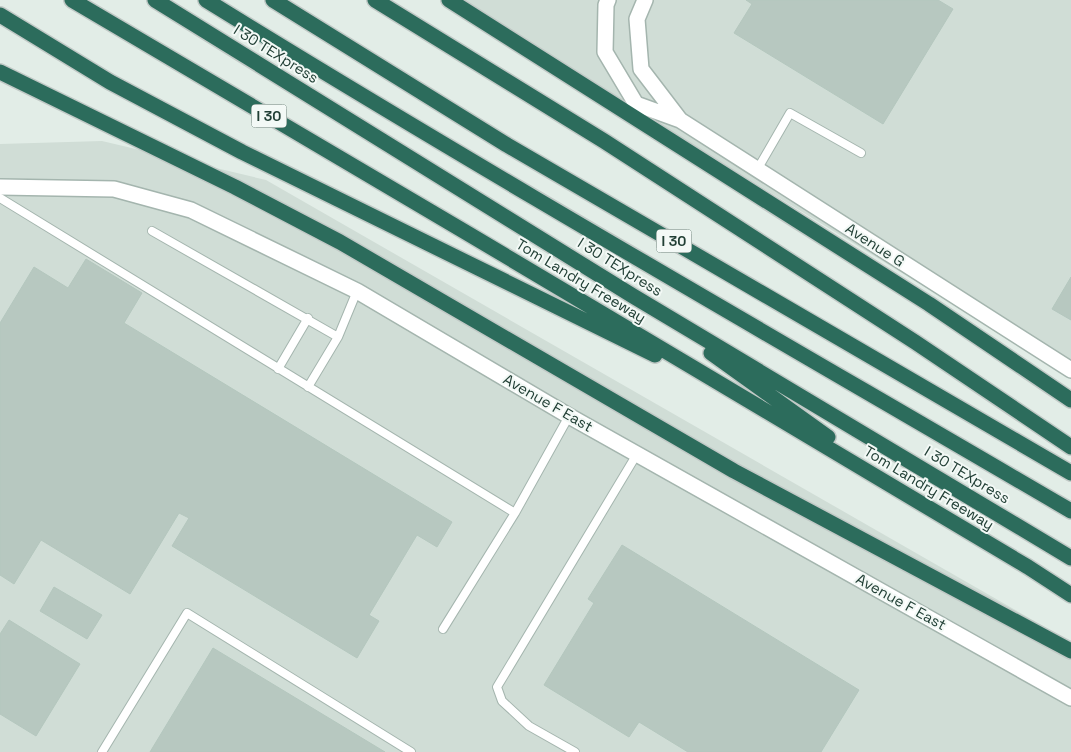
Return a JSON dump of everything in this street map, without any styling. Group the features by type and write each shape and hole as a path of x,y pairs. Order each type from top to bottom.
{"highway":[{"name":"Tom Landry Freeway","path":"72,0 906,494 1071,595"},
{"name":"I 30 TEXpress","path":"155,0 632,296 1071,558"},
{"name":"I 30 TEXpress","path":"206,0 303,60 1071,511"},
{"path":"375,0 604,141 916,342 1071,447"},
{"path":"449,0 929,304 1071,400"},
{"name":"I 30","path":"276,2 507,145 1071,473"},
{"path":"0,16 110,82 242,152 756,405"},
{"path":"0,72 235,187 340,242 734,471 1071,651"},
{"path":"632,296 906,494"}],"street":[{"name":"Avenue G","path":"608,0 606,5 605,52 636,104 680,120 1071,370"},
{"name":"Avenue G","path":"645,0 637,19 641,69 680,120"},
{"name":"Avenue F East","path":"0,187 114,189 191,210 357,292 569,416 1071,698"}],"lane":[{"path":"758,170 790,112 861,153"},
{"path":"0,198 515,513"},
{"path":"152,231 308,318 338,337"},
{"path":"308,387 338,337 357,292"},
{"path":"278,369 308,318"},
{"path":"443,629 515,513 569,416"},
{"path":"575,752 528,726 502,701 497,686 637,454"},
{"path":"102,752 187,613 412,752"}],"shaded area":[{"path":"455,0 1071,0 1071,376"},
{"path":"102,141 266,180 1071,642 1071,752 0,752 0,144"}],"building":[{"path":"746,0 938,0 953,9 883,124 734,33 752,4"},
{"path":"86,259 142,293 124,323 452,522 437,547 417,535 369,615 379,621 357,658 172,546 189,518 179,513 130,594 41,540 14,584 0,575 0,323 34,267 68,288"},
{"path":"1071,277 1071,320 1052,309"},
{"path":"622,545 859,690 821,752 688,752 639,722 629,737 544,685 594,603 588,599"},
{"path":"54,587 102,615 87,639 40,611"},
{"path":"9,620 80,664 36,736 0,714 0,634"},
{"path":"213,648 385,752 150,752"}]}
